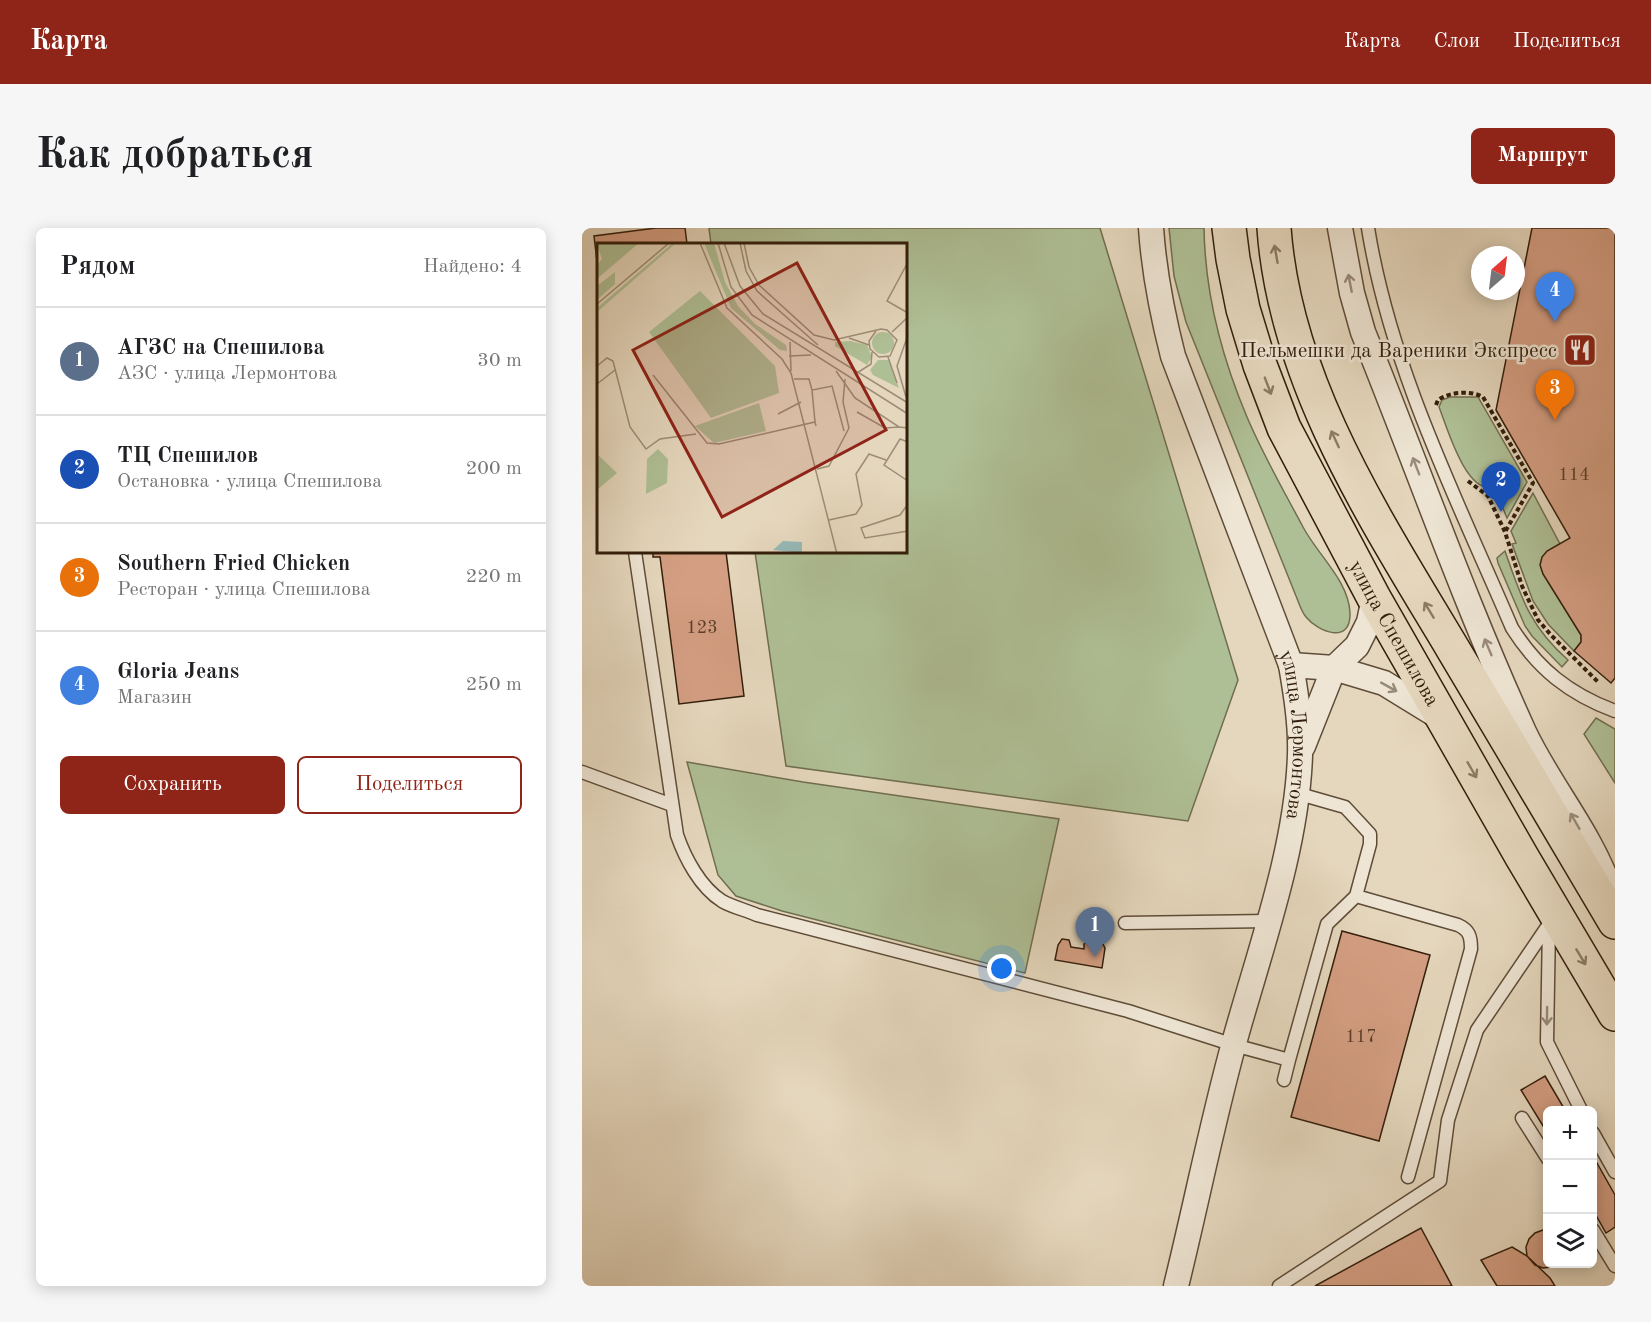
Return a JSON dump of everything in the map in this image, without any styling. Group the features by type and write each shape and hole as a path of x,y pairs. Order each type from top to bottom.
{"main road":[{"name":"улица Спешилова","path":"1229,228 1244,309 1260,365 1284,428 1374,598 1615,1014"},
{"name":"улица Спешилова","path":"1274,228 1280,278 1292,328 1314,390 1346,463 1400,561 1615,922"}],"street":[{"name":"улица Лермонтова","path":"1151,228 1154,270 1173,356 1291,665 1296,692 1300,754 1288,842 1269,921 1234,1045 1176,1286"},
{"path":"1340,228 1352,293 1363,332 1471,606 1526,734 1600,865 1615,913"},
{"path":"1300,754 1334,668 1357,646 1369,622 1374,598"},
{"path":"1291,665 1334,668 1384,683 1443,720"}],"lane":[{"path":"1368,228 1377,277 1406,378 1512,628 1534,659 1546,671 1574,692 1615,711"},
{"path":"635,554 677,835 686,858 700,880 721,900 757,915 1128,1011 1289,1060"},
{"path":"582,772 672,805"},
{"path":"1284,1080 1327,924 1356,896 1370,844 1370,834 1345,807 1296,794"},
{"path":"1522,857 1549,924 1547,1042 1579,1106"},
{"path":"1356,896 1458,925 1466,929 1471,938 1470,949 1407,1177"},
{"path":"1125,923 1269,921"},
{"path":"1279,1286 1440,1181 1448,1120 1477,1030 1549,924"},
{"path":"1522,1118 1543,1151"},
{"path":"1597,1140 1615,1173"},
{"path":"1597,1237 1615,1266"}],"path":[{"path":"1437,411 1438,400 1450,394 1476,394 1486,399 1533,483 1505,532"},
{"path":"1466,478 1488,496 1505,532 1522,586 1538,620 1603,687"}],"green space":[{"path":"709,228 1100,228 1238,680 1188,821 786,766 755,554 908,554 908,243 711,243"},
{"path":"1169,228 1204,228 1211,301 1230,372 1247,417 1274,473 1309,537 1344,590 1350,613 1349,623 1340,632 1333,633 1318,627 1306,617 1300,607 1186,322 1174,276"},
{"path":"1450,397 1478,397 1527,482 1507,518 1494,487 1484,487 1475,481 1459,457 1439,407 1442,400"},
{"path":"1533,493 1560,544 1544,555 1541,568 1581,635 1581,642 1574,651 1548,624 1533,601 1512,544 1516,543 1511,531"},
{"path":"1505,551 1528,610 1544,636 1568,660 1562,667 1525,626 1498,563 1497,558"},
{"path":"1596,718 1615,729 1615,783 1584,734"},
{"path":"687,762 803,782 1059,819 1025,973 782,911 736,896 718,875"}],"building":[{"path":"656,228 685,228 687,243 597,243 597,262 594,236"},
{"path":"1532,228 1615,228 1615,678 1611,683 1574,651 1581,642 1581,635 1543,574 1540,565 1547,551 1570,538 1496,410 1518,300 1525,300 1525,263"},
{"path":"653,554 726,554 744,696 679,704 660,557 653,557"},
{"path":"1342,931 1430,955 1379,1141 1291,1117"},
{"path":"1062,939 1069,940 1071,947 1084,949 1084,944 1088,941 1094,940 1103,944 1105,948 1102,968 1055,960 1058,945"},
{"path":"1545,1076 1563,1106 1543,1106 1543,1126 1521,1090"},
{"path":"1597,1163 1615,1195 1615,1227 1606,1233 1597,1217"},
{"path":"1421,1228 1452,1286 1315,1286"},
{"path":"1543,1230 1543,1268 1535,1265 1527,1256 1526,1247 1529,1239 1535,1233"},
{"path":"1512,1247 1527,1256 1550,1278 1555,1286 1497,1286 1481,1260"}],"place":[{"name":"Gloria Jeans","path":"1555,322"},
{"name":"Пельмешки да Вареники Экспресс","path":"1580,350"},
{"name":"Southern Fried Chicken","path":"1555,420"},
{"name":"ТЦ Спешилов","path":"1501,512"},
{"name":"АГЗС на Спешилова","path":"1095,957"}]}
